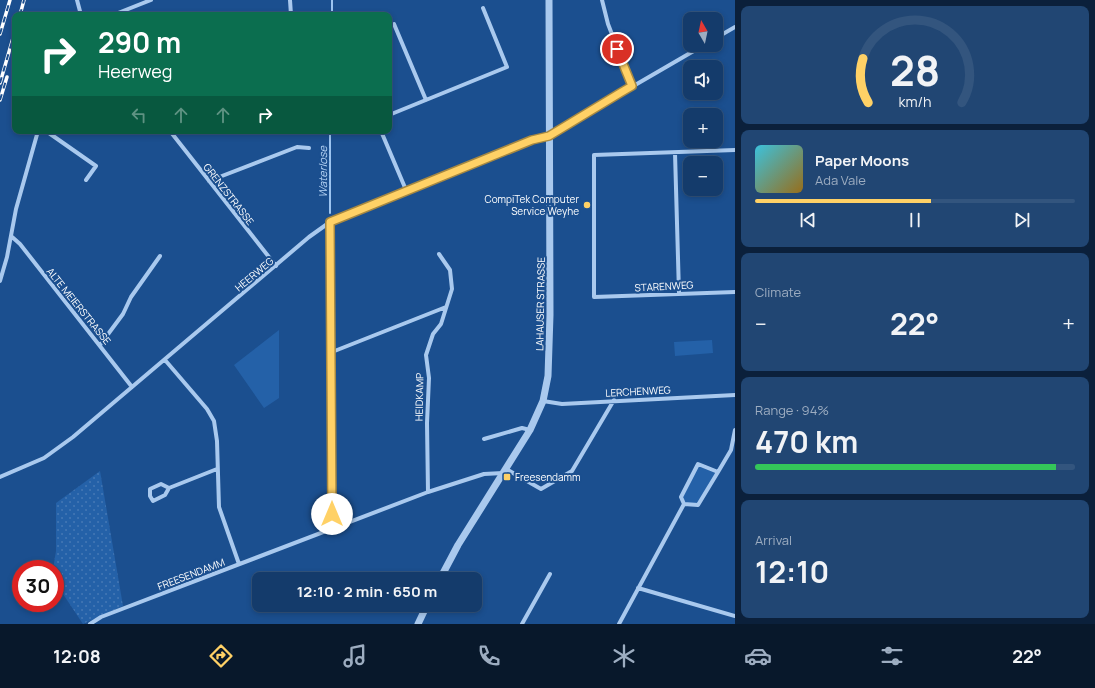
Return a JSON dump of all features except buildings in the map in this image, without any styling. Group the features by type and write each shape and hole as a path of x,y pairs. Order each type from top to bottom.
{"street":[{"path":"77,0 80,12"},
{"path":"121,12 151,0"},
{"path":"290,0 291,12"},
{"name":"LAHAUSER STRASSE","path":"444,572 458,545 530,430 543,401 548,376 550,315 549,0"},
{"path":"602,0 608,24 632,86"},
{"path":"392,114 507,67 482,8"},
{"path":"394,24 426,100"},
{"path":"723,34 735,27"},
{"name":"HEERWEG","path":"0,477 44,458 73,437 276,266 309,236 330,222 532,140 549,136 692,52"},
{"path":"0,281 16,209 37,134"},
{"path":"50,134 96,166 86,180"},
{"name":"GRENZSTRASSE","path":"172,134 276,266"},
{"path":"382,134 406,190"},
{"path":"209,181 297,147 309,148"},
{"path":"679,293 675,153 735,150"},
{"name":"STARENWEG","path":"675,153 594,155 594,298 679,293 735,292"},
{"path":"330,222 332,529"},
{"name":"ALTE MEIERSTRASSE","path":"11,236 20,244 132,387"},
{"name":"HEIDKAMP","path":"428,492 426,423 429,378 426,354 433,334 441,324 452,289 450,270 439,254"},
{"path":"100,345 123,314 131,297 160,256"},
{"path":"332,352 446,307"},
{"path":"165,360 207,409 214,421 217,441 219,507 240,564"},
{"name":"LERCHENWEG","path":"543,401 562,404 614,400 735,395"},
{"path":"505,471 541,490 572,471 614,400"},
{"path":"484,439 522,428 530,430"},
{"path":"684,504 698,505 731,450 735,430"},
{"path":"684,504 681,497 698,464 718,472"},
{"path":"169,488 161,484 150,489 150,496 153,501 165,495 169,488 218,470"},
{"name":"FREESENDAMM","path":"90,624 101,617 428,492 484,474 505,471"},
{"path":"619,624 684,504"},
{"path":"522,624 550,574"},
{"path":"638,588 735,616"},
{"path":"418,624 424,612"}],"shaded area":[{"path":"279,330 279,398 264,408 234,365"},
{"path":"712,340 713,353 675,356 674,342"},
{"path":"698,466 716,473 698,504 685,503 683,497"},
{"path":"100,471 123,606 83,624 64,596 64,560 54,560 56,551 56,503"}],"waterway":[{"name":"Waterlose","path":"332,0 332,12"},
{"name":"Waterlose","path":"330,134 330,213"}],"railway":[{"path":"0,34 10,0"},
{"path":"21,12 24,0"},
{"path":"0,83 12,41"},
{"path":"0,100 7,77"}],"place":[{"name":"CompiTek Computer Service Weyhe","path":"587,205"},
{"name":"Freesendamm","path":"507,477"}],"route":[{"path":"332,514 330,222 532,140 549,136 632,86 617,49"}]}
